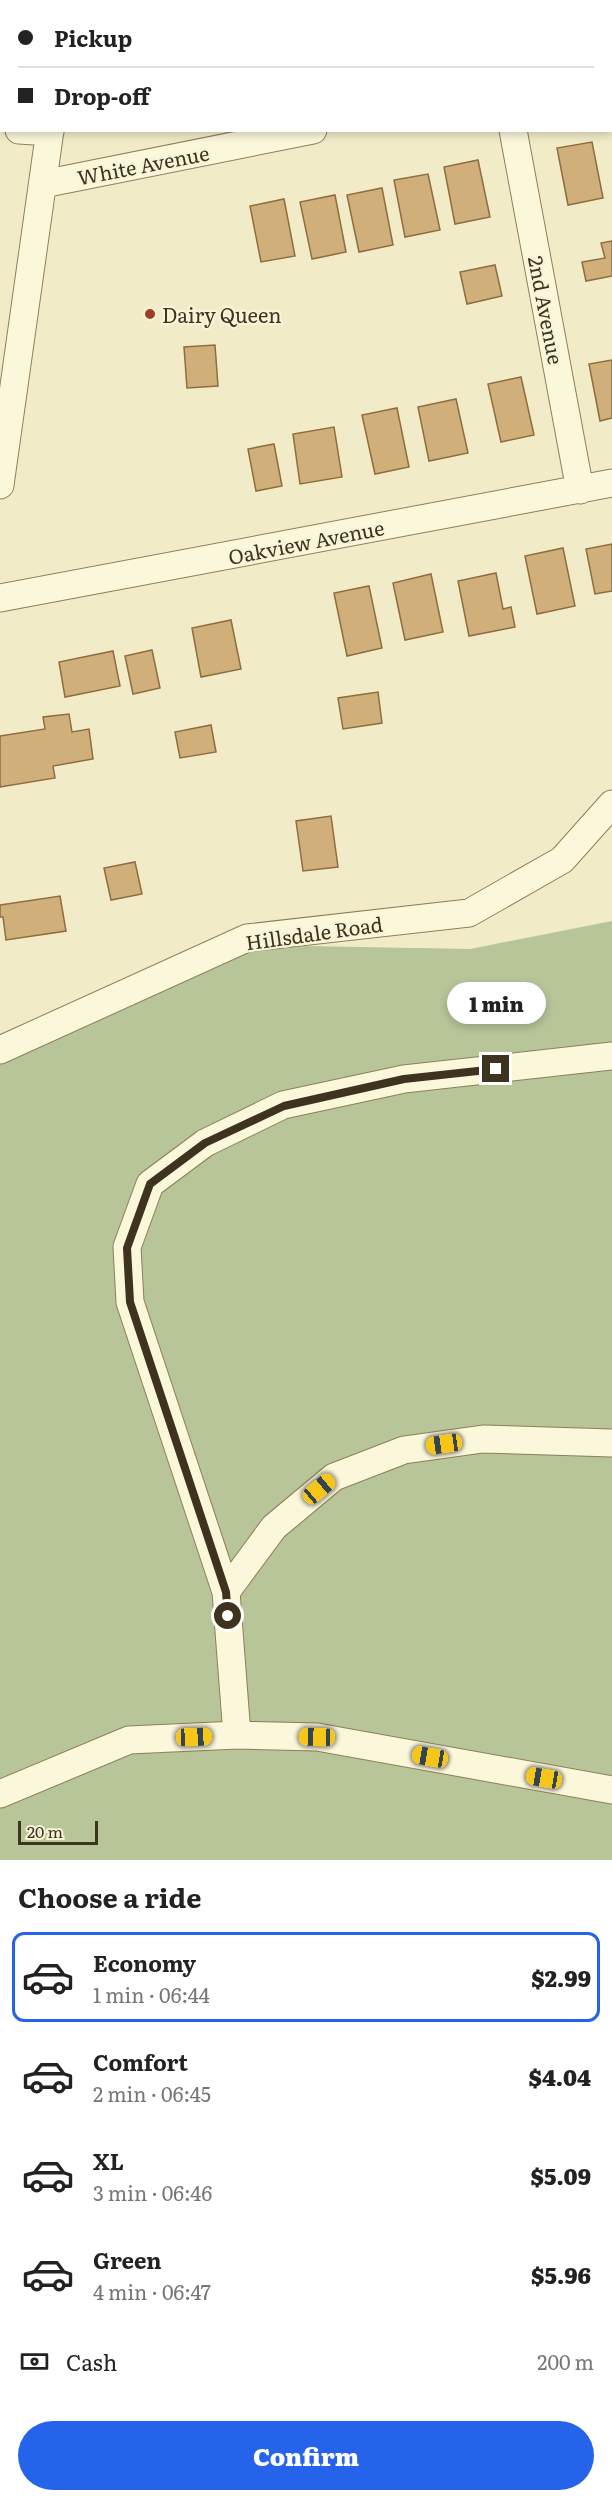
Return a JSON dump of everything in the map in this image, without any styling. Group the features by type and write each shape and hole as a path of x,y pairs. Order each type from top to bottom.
{"street":[{"path":"0,485 50,132"},
{"name":"White Avenue","path":"43,184 303,132"},
{"name":"2nd Avenue","path":"513,132 580,490"},
{"name":"Oakview Avenue","path":"0,598 612,483"},
{"name":"Hillsdale Road","path":"0,1050 247,938 468,913 562,860 612,804"},
{"path":"237,1735 226,1592 130,1302 127,1248 150,1184 205,1143 284,1106 404,1079 612,1056"},
{"path":"226,1592 274,1527 334,1477 404,1450 483,1439 612,1443"},
{"path":"0,1794 129,1740 237,1735 317,1737 612,1790"}],"green space":[{"path":"612,921 612,1860 0,1860 0,1060 249,945 470,949"}],"building":[{"path":"592,142 603,198 568,205 557,148"},
{"path":"478,160 490,217 455,224 444,167"},
{"path":"428,174 440,230 405,237 394,180"},
{"path":"382,188 393,245 359,252 347,195"},
{"path":"335,195 346,252 312,259 300,202"},
{"path":"284,199 295,256 261,262 250,206"},
{"path":"612,241 612,276 586,281 582,262 605,258 601,243"},
{"path":"495,265 502,296 467,304 460,272"},
{"path":"215,345 218,386 187,388 184,347"},
{"path":"612,360 612,418 600,421 589,364"},
{"path":"521,377 534,435 501,442 488,384"},
{"path":"456,399 468,453 429,461 418,407"},
{"path":"397,408 409,467 375,474 362,415"},
{"path":"334,427 342,477 300,484 293,434"},
{"path":"274,444 282,486 256,491 248,449"},
{"path":"612,544 612,591 595,594 586,549"},
{"path":"563,548 575,606 537,614 525,556"},
{"path":"496,573 503,609 511,607 515,627 469,636 458,581"},
{"path":"431,574 443,632 405,640 393,583"},
{"path":"369,586 382,648 347,656 334,593"},
{"path":"231,620 241,669 201,677 192,628"},
{"path":"152,650 160,688 133,694 125,656"},
{"path":"113,651 120,686 65,697 59,662"},
{"path":"378,692 382,723 343,729 338,698"},
{"path":"69,714 72,732 89,729 93,759 53,766 55,778 0,787 0,736 45,729 43,717"},
{"path":"211,725 216,752 180,758 175,732"},
{"path":"331,816 338,867 303,871 296,821"},
{"path":"135,862 142,894 111,900 104,868"},
{"path":"60,896 66,931 6,940 3,917 0,917 0,905"}],"place":[{"name":"Dairy Queen","path":"150,314"}],"route":[{"path":"228,1616 226,1592 130,1302 127,1248 150,1184 205,1143 284,1106 404,1079 496,1069"}]}
